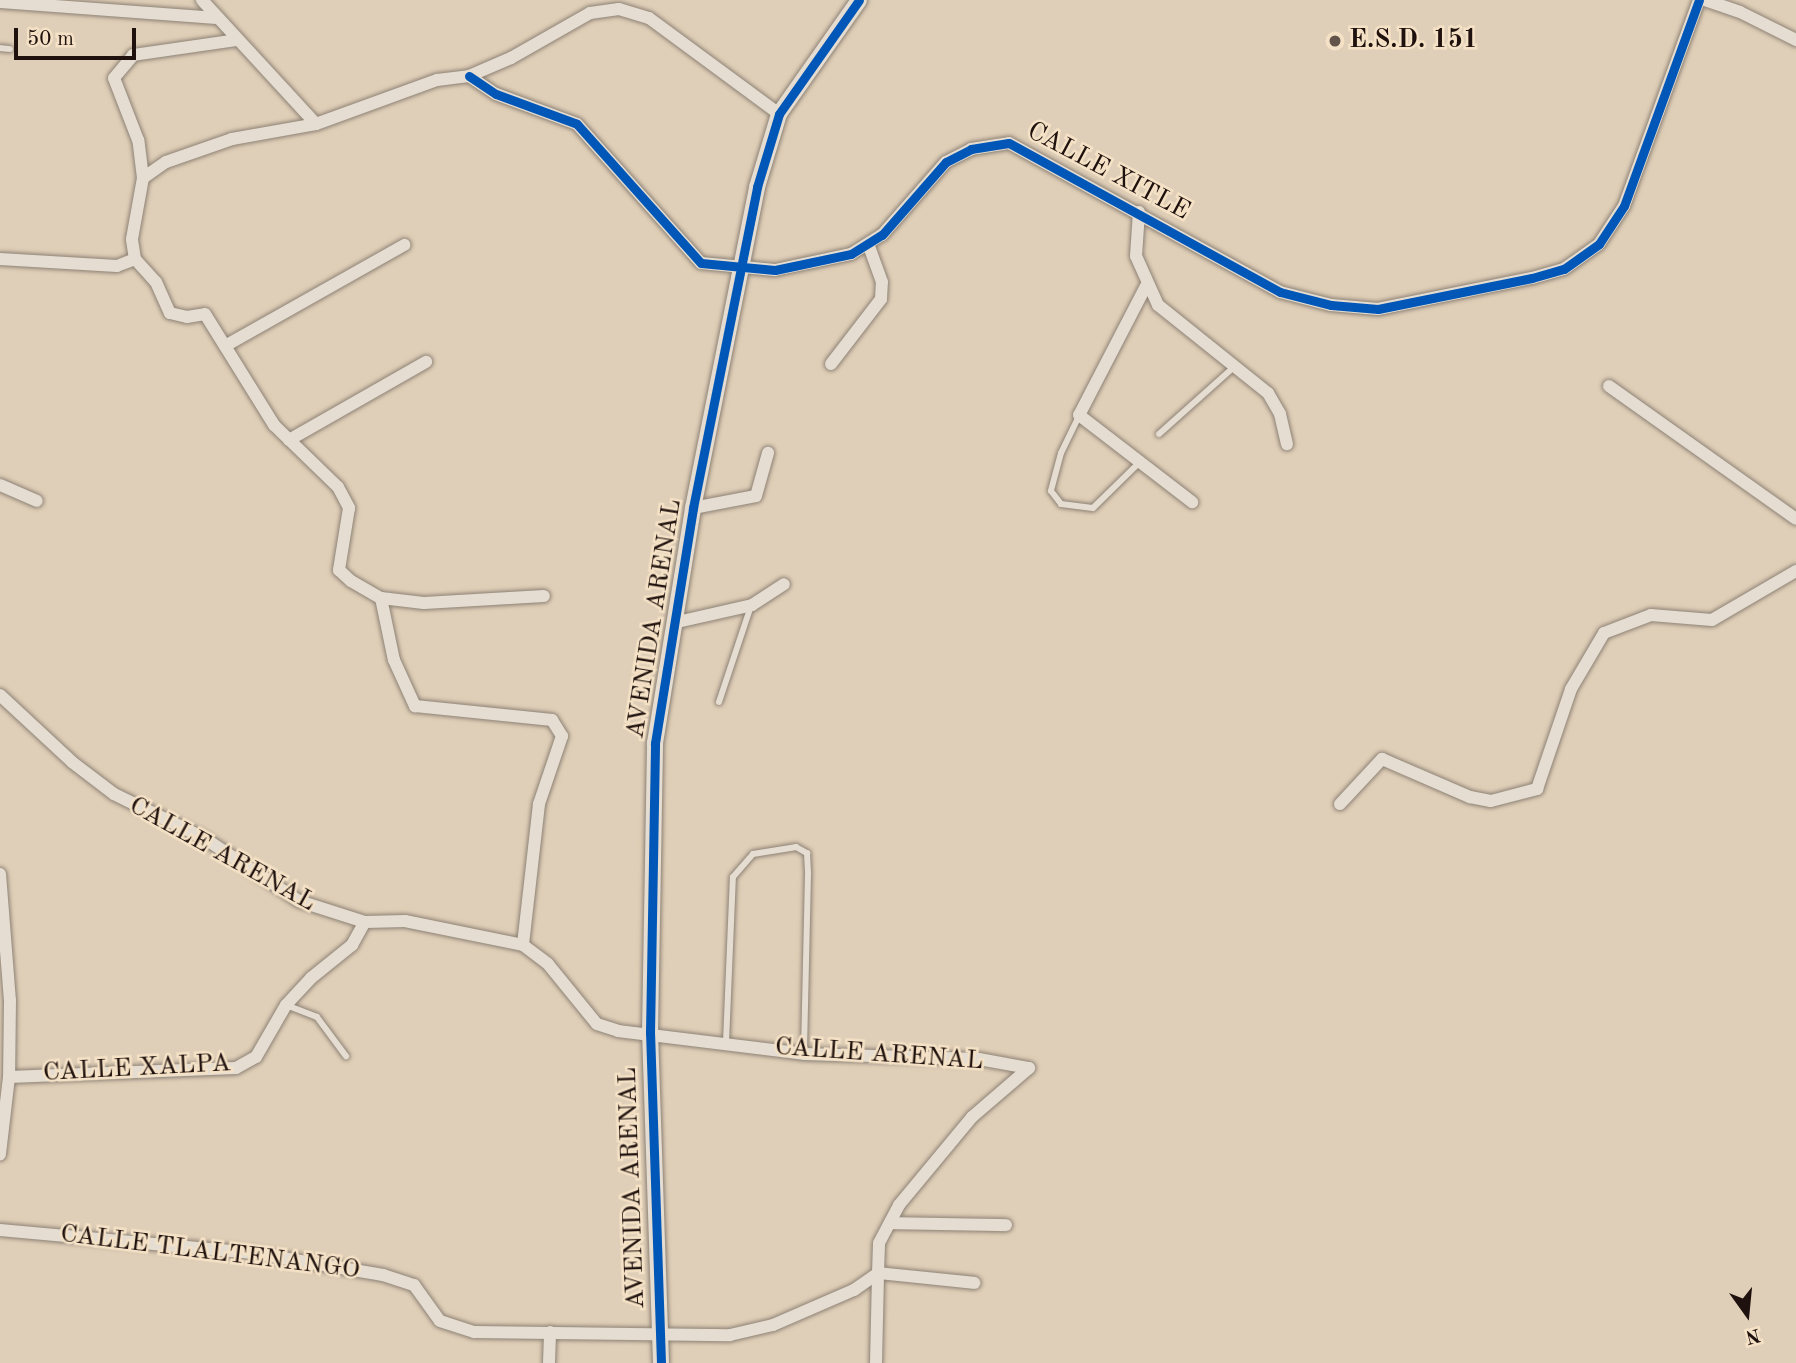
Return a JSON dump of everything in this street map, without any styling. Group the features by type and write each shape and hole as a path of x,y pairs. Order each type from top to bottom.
{"street":[{"path":"202,0 316,124"},
{"name":"AVENIDA ARENAL","path":"661,1363 650,1034 655,743 693,508 740,269 779,114 859,0"},
{"name":"CALLE XITLE","path":"469,76 496,94 577,124 701,263 740,269 813,265 869,246 946,162 992,143 1023,148 1280,292 1331,305 1401,307 1532,278 1583,258 1613,226 1699,0"},
{"path":"1705,0 1740,12 1796,40"},
{"path":"0,2 217,18"},
{"path":"143,178 166,162 232,139 316,124 437,80 469,76 590,13 619,9 649,18 779,114"},
{"path":"237,40 134,55 114,78 138,140 143,178 132,239 135,259 156,282 170,313 187,317 205,314 242,380 289,440 338,487 349,508 339,570 381,598 424,603 544,596"},
{"path":"1139,212 1136,256 1146,286 1158,305 1268,393 1280,414 1287,444"},
{"path":"225,346 404,245"},
{"path":"831,364 881,299 883,282 869,246"},
{"path":"0,259 117,266 135,259"},
{"path":"1146,286 1079,415 1192,502"},
{"path":"289,440 426,362"},
{"path":"1609,386 1796,519"},
{"path":"693,508 756,496 768,453"},
{"path":"0,485 37,500"},
{"path":"1340,804 1382,760 1470,797 1491,801 1537,789 1571,689 1604,633 1651,615 1713,620 1796,570"},
{"path":"673,623 752,604 784,584"},
{"path":"381,598 394,660 415,706 552,720 562,736 539,804 523,945"},
{"name":"CALLE ARENAL","path":"0,695 72,762 114,794 204,838 299,901 365,922 405,920 523,945 548,964 597,1024 618,1031 726,1042 804,1054 979,1059 1029,1068 972,1117 899,1205 890,1223"},
{"path":"0,874 10,1000 9,1077 0,1154"},
{"name":"CALLE XALPA","path":"9,1077 236,1068 256,1057 286,1005 352,945 365,922"},
{"path":"876,1363 879,1243 890,1223 1006,1225"},
{"name":"CALLE TLALTENANGO","path":"0,1230 179,1245 342,1267 414,1285 440,1321 456,1328 658,1336 730,1335 773,1325 854,1290 878,1273"},
{"path":"878,1273 974,1283"},
{"path":"549,1363 550,1332"}],"lane":[{"path":"0,48 10,49"},
{"path":"1159,434 1235,366"},
{"path":"1079,415 1061,453 1051,491 1061,503 1093,508 1139,463"},
{"path":"719,702 752,604"},
{"path":"726,1042 733,877 753,854 796,847 807,853 808,874 804,1054"},
{"path":"286,1005 317,1017 346,1056"}],"cycle path":[{"path":"661,1363 650,1033 655,743 693,508 757,187 779,114 859,0"},
{"path":"469,76 496,94 577,124 701,263 775,270 851,254 882,235 946,162 971,149 1009,143 1280,292 1331,305 1378,309 1564,269 1599,244 1624,206 1699,0"}],"place":[{"name":"E.S.D. 151","path":"1335,41"}]}
